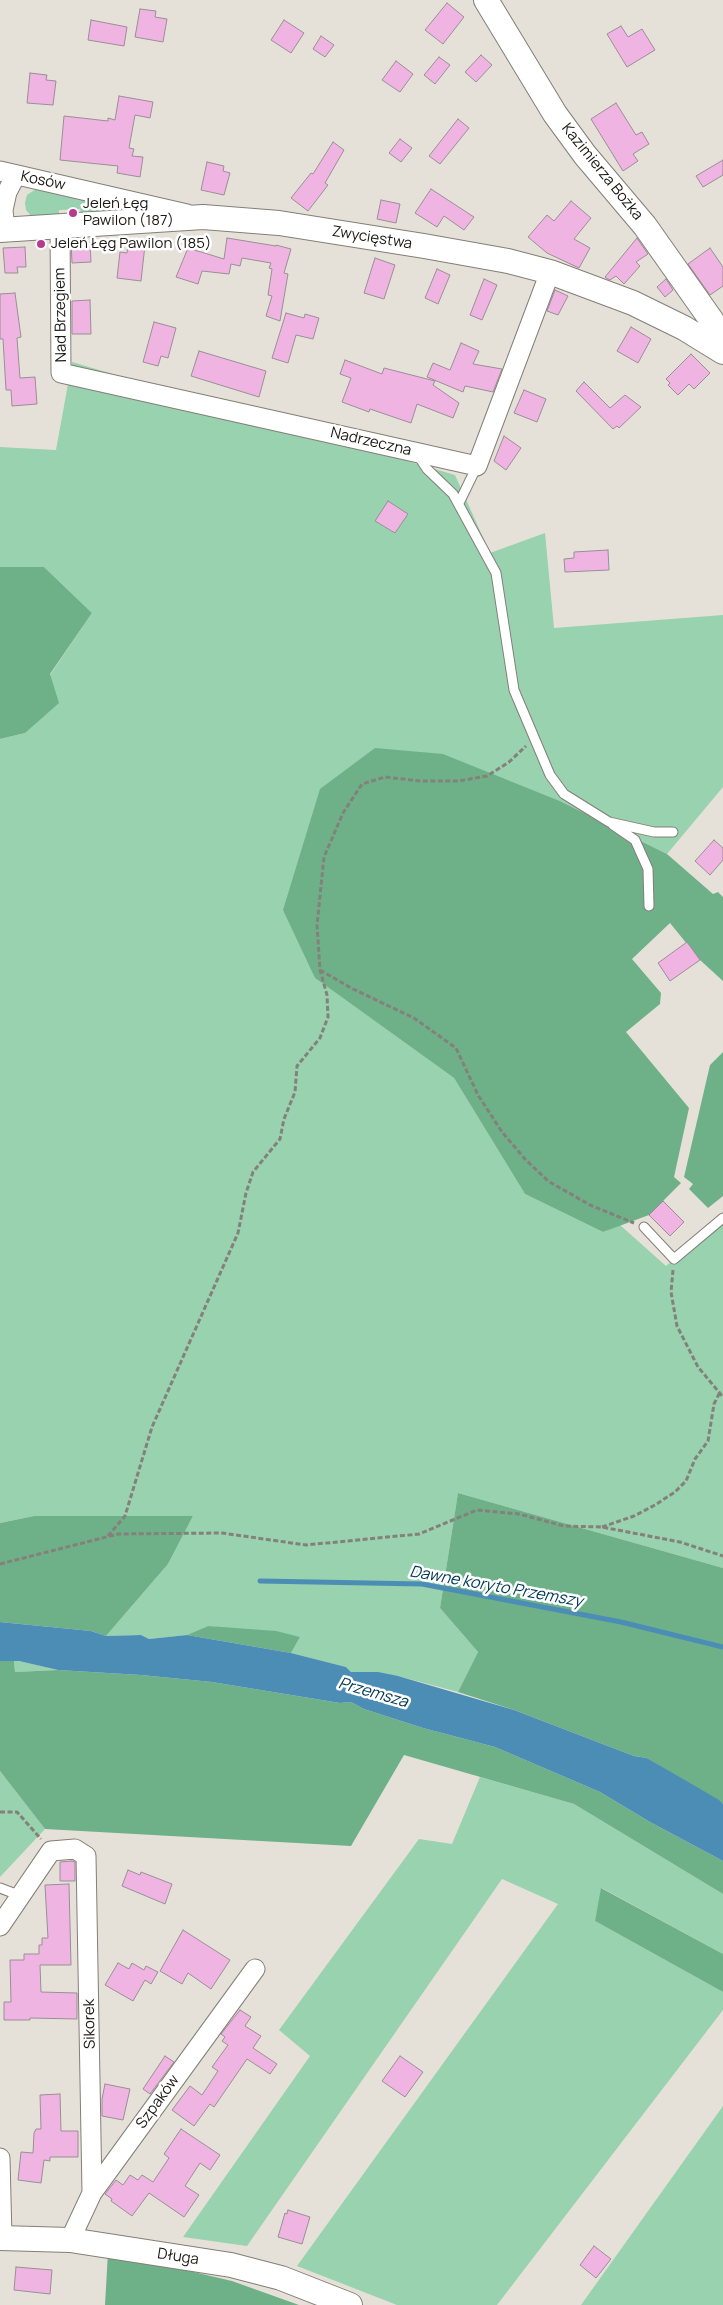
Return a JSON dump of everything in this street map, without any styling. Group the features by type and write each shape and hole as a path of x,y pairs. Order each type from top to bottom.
{"street":[{"name":"Kazimierza Bożka","path":"486,0 555,114 584,155 645,226 712,321 723,342"},
{"name":"Kosów","path":"8,173 203,217"},
{"path":"3,230 3,210 7,192 8,173"},
{"name":"Zwycięstwa","path":"3,230 203,217 279,223 508,260 550,272 633,303 684,328 723,352"},
{"name":"Nad Brzegiem","path":"60,226 62,373"},
{"path":"477,466 550,272"},
{"name":"Nadrzeczna","path":"62,373 477,466"},
{"name":"Sikorek","path":"51,1851 74,1849 86,1856 92,2192"},
{"path":"0,1926 51,1851"},
{"name":"Szpaków","path":"70,2240 92,2192 255,1970"},
{"path":"0,2158 1,2238"},
{"name":"Długa","path":"1,2238 70,2240 231,2266 281,2278 350,2305"}],"lane":[{"path":"416,452 427,469 453,494 459,503 496,573 514,690 550,774 564,794 635,840 648,869 649,906"},
{"path":"459,503 477,466"},
{"path":"609,822 654,832 673,832"},
{"path":"644,1227 674,1259 723,1218"},
{"path":"0,1888 21,1896"}],"path":[{"path":"108,1536 125,1516 152,1427 238,1233 246,1194 253,1172 280,1139 284,1119 295,1092 297,1066 320,1038 328,1017 327,995 320,970 317,925 324,856 343,813 362,784 385,776 420,782 459,781 487,776 509,762 534,738"},
{"path":"320,970 353,989 414,1018 456,1048 478,1095 502,1132 524,1159 548,1181 590,1205 644,1227"},
{"path":"674,1259 671,1292 677,1326 698,1367 723,1397"},
{"path":"602,1527 634,1516 655,1505 675,1492 686,1481 695,1459 708,1441 714,1404 719,1394"},
{"path":"0,1564 118,1534 222,1532 306,1546 419,1534 478,1510 519,1514 564,1526 602,1527 680,1542 723,1556"},
{"path":"0,1812 17,1812 51,1851"}],"green space":[{"path":"39,187 142,211 81,215 80,209 59,210 59,216 38,218 31,216 26,210 25,203 27,195"},
{"path":"72,362 455,475 490,553 545,533 554,628 723,615 723,787 667,854 562,802 315,978 454,1078 525,1194 603,1232 620,1225 666,1266 723,1218 723,1568 458,1493 440,1608 478,1652 458,1692 398,1676 351,1672 346,1667 291,1653 300,1637 208,1626 187,1635 149,1639 141,1635 106,1636 168,1564 193,1516 34,1516 0,1523 0,739 25,733 50,675 92,613 44,567 0,567 0,447 56,450"},
{"path":"0,567 44,567 92,613 50,674 59,703 25,733 0,739"},
{"path":"375,748 443,754 562,802 667,854 713,894 718,892 723,897 723,981 700,960 670,923 632,959 661,993 660,1004 626,1032 689,1108 674,1177 681,1183 649,1215 603,1232 525,1194 454,1078 315,978 283,910 320,789"},
{"path":"723,1052 723,1196 708,1208 689,1189 693,1184 684,1177 710,1065"},
{"path":"458,1493 723,1568 723,1804 647,1758 634,1756 514,1710 458,1692 478,1652 440,1608"},
{"path":"34,1516 193,1516 168,1564 106,1636 91,1631 0,1622 0,1523"},
{"path":"208,1626 276,1631 300,1637 291,1653 187,1635"},
{"path":"0,1661 14,1661 15,1672 58,1670 141,1675 212,1682 340,1703 351,1702 364,1709 423,1728 495,1747 600,1792 650,1822 723,1861 723,1894 574,1804 404,1755 351,1846 45,1829 0,1771"},
{"path":"14,1661 19,1661 58,1670 15,1672"},
{"path":"0,1771 45,1829 0,1877"},
{"path":"480,1777 574,1804 723,1894 723,1954 602,1888 595,1921 723,1992 723,2010 497,2305 397,2305 297,2266 558,1904 502,1879 247,2246 183,2237 310,2056 279,2030 419,1839 452,1844"},
{"path":"601,1888 723,1954 723,1992 595,1921"},
{"path":"723,2106 723,2305 581,2305"},
{"path":"108,2252 232,2281 299,2305 105,2305"}],"water":[{"name":"Przemsza","path":"0,1622 91,1631 106,1636 141,1635 149,1639 187,1635 291,1653 346,1667 351,1672 378,1672 398,1676 514,1710 634,1756 647,1758 719,1800 723,1804 723,1861 650,1822 600,1792 495,1747 423,1728 364,1709 351,1702 340,1703 212,1682 58,1670 19,1661 0,1661"}],"building":[{"path":"447,3 464,17 443,44 425,30"},
{"path":"140,9 156,11 155,17 167,19 163,42 135,37"},
{"path":"91,20 127,27 124,46 88,40"},
{"path":"284,20 304,33 291,53 271,40"},
{"path":"621,26 628,37 642,29 655,50 627,67 607,34"},
{"path":"321,36 334,45 325,57 313,49"},
{"path":"481,55 492,65 476,82 465,72"},
{"path":"439,57 450,65 435,84 424,75"},
{"path":"396,61 413,74 400,92 382,80"},
{"path":"30,73 47,75 46,80 56,81 53,105 27,103"},
{"path":"119,96 153,102 150,118 135,115 129,148 134,149 132,156 143,157 140,177 117,173 118,166 60,160 64,116 108,121 108,118 115,120"},
{"path":"616,103 636,135 642,132 649,144 633,154 638,161 623,171 591,119"},
{"path":"458,119 469,128 440,164 429,156"},
{"path":"400,139 412,148 401,162 389,153"},
{"path":"333,142 344,150 325,183 328,185 308,211 291,198 311,173 313,174"},
{"path":"723,160 723,175 703,187 696,176"},
{"path":"207,162 224,166 223,171 230,173 224,195 201,190"},
{"path":"431,189 474,217 464,230 444,216 437,227 415,213"},
{"path":"381,200 400,204 396,223 377,219"},
{"path":"571,201 591,218 574,239 590,248 579,268 547,253 528,237 547,215 554,221"},
{"path":"227,238 291,249 284,273 288,274 280,321 266,316 272,296 268,295 272,269 269,268 271,263 242,258 240,266 231,264 229,274 202,271 198,284 176,277 188,248 224,259"},
{"path":"637,238 648,254 636,262 640,266 624,284 616,276 610,280 606,278 605,277"},
{"path":"71,242 90,242 91,262 72,263"},
{"path":"128,243 145,245 141,281 117,278 120,252 127,253"},
{"path":"25,247 26,267 17,267 18,273 5,273 3,248"},
{"path":"710,248 723,267 723,286 710,295 688,264"},
{"path":"375,258 395,265 384,299 364,293"},
{"path":"437,269 450,275 438,304 425,298"},
{"path":"484,279 497,285 482,320 470,315"},
{"path":"666,279 673,290 665,297 657,287"},
{"path":"555,290 568,296 558,315 547,311"},
{"path":"15,293 21,337 17,338 20,378 35,377 37,404 12,406 11,390 6,390 3,339 0,339 0,294"},
{"path":"90,300 91,334 72,334 72,301"},
{"path":"286,313 304,318 305,314 319,318 313,339 296,335 288,363 272,358"},
{"path":"154,322 176,328 168,358 161,356 158,366 143,362"},
{"path":"631,327 651,339 638,363 617,351"},
{"path":"461,343 479,351 473,364 502,369 493,392 465,386 463,392 427,377 433,363 450,370"},
{"path":"199,351 266,371 259,397 191,376"},
{"path":"691,354 710,373 694,389 689,384 678,395 668,385 670,383 666,379"},
{"path":"345,360 382,374 384,368 435,381 433,385 459,403 453,418 417,404 411,423 370,409 369,412 342,402 351,378 340,374"},
{"path":"584,382 610,408 625,395 641,407 619,428 617,426 613,429 576,391"},
{"path":"524,390 546,399 537,422 514,413"},
{"path":"504,436 521,448 506,470 494,461"},
{"path":"388,501 408,514 395,533 375,521"},
{"path":"608,550 609,570 565,572 564,559 574,558 574,552"},
{"path":"714,840 723,848 723,860 710,875 695,861"},
{"path":"687,942 700,960 670,981 658,963"},
{"path":"663,1201 684,1222 670,1236 649,1215"},
{"path":"60,1862 75,1862 75,1881 60,1881"},
{"path":"128,1870 140,1875 141,1872 172,1884 165,1904 122,1886"},
{"path":"69,1884 71,1965 40,1965 41,1992 77,1993 77,2019 30,2018 30,2020 4,2020 4,2002 11,2002 10,1960 24,1960 24,1954 39,1954 39,1945 42,1945 42,1938 48,1938 45,1885"},
{"path":"183,1930 230,1960 211,1989 188,1973 182,1984 160,1971"},
{"path":"118,1963 129,1969 132,1963 144,1970 146,1966 158,1972 151,1984 145,1980 133,2001 105,1985"},
{"path":"240,2010 251,2017 245,2026 261,2036 253,2048 277,2064 270,2074 247,2059 214,2107 210,2104 194,2126 172,2110 190,2086 202,2095 218,2071 212,2067 228,2045 222,2041 225,2037 221,2034"},
{"path":"165,2056 174,2062 150,2094 143,2089"},
{"path":"400,2056 423,2072 405,2097 382,2081"},
{"path":"105,2084 130,2089 123,2120 102,2116 102,2099"},
{"path":"60,2094 61,2131 78,2131 78,2157 50,2157 50,2161 44,2160 41,2183 18,2180 21,2152 33,2153 34,2133 36,2129 41,2129 40,2095"},
{"path":"181,2129 220,2155 210,2170 200,2163 185,2186 199,2195 184,2217 149,2193 132,2216 111,2201 112,2199 105,2194 116,2180 123,2185 130,2175 138,2180 142,2175 153,2182 169,2158 164,2154"},
{"path":"288,2210 310,2217 302,2244 278,2237 285,2213 287,2214"},
{"path":"594,2246 611,2259 596,2278 580,2265"},
{"path":"16,2267 52,2270 50,2294 14,2290"}],"waterway":[{"name":"Dawne koryto Przemszy","path":"260,1581 422,1584 621,1622 723,1647"}],"place":[{"name":"Jeleń Łęg Pawilon (187)","path":"73,213"},
{"name":"Jeleń Łęg Pawilon (185)","path":"41,244"}]}
